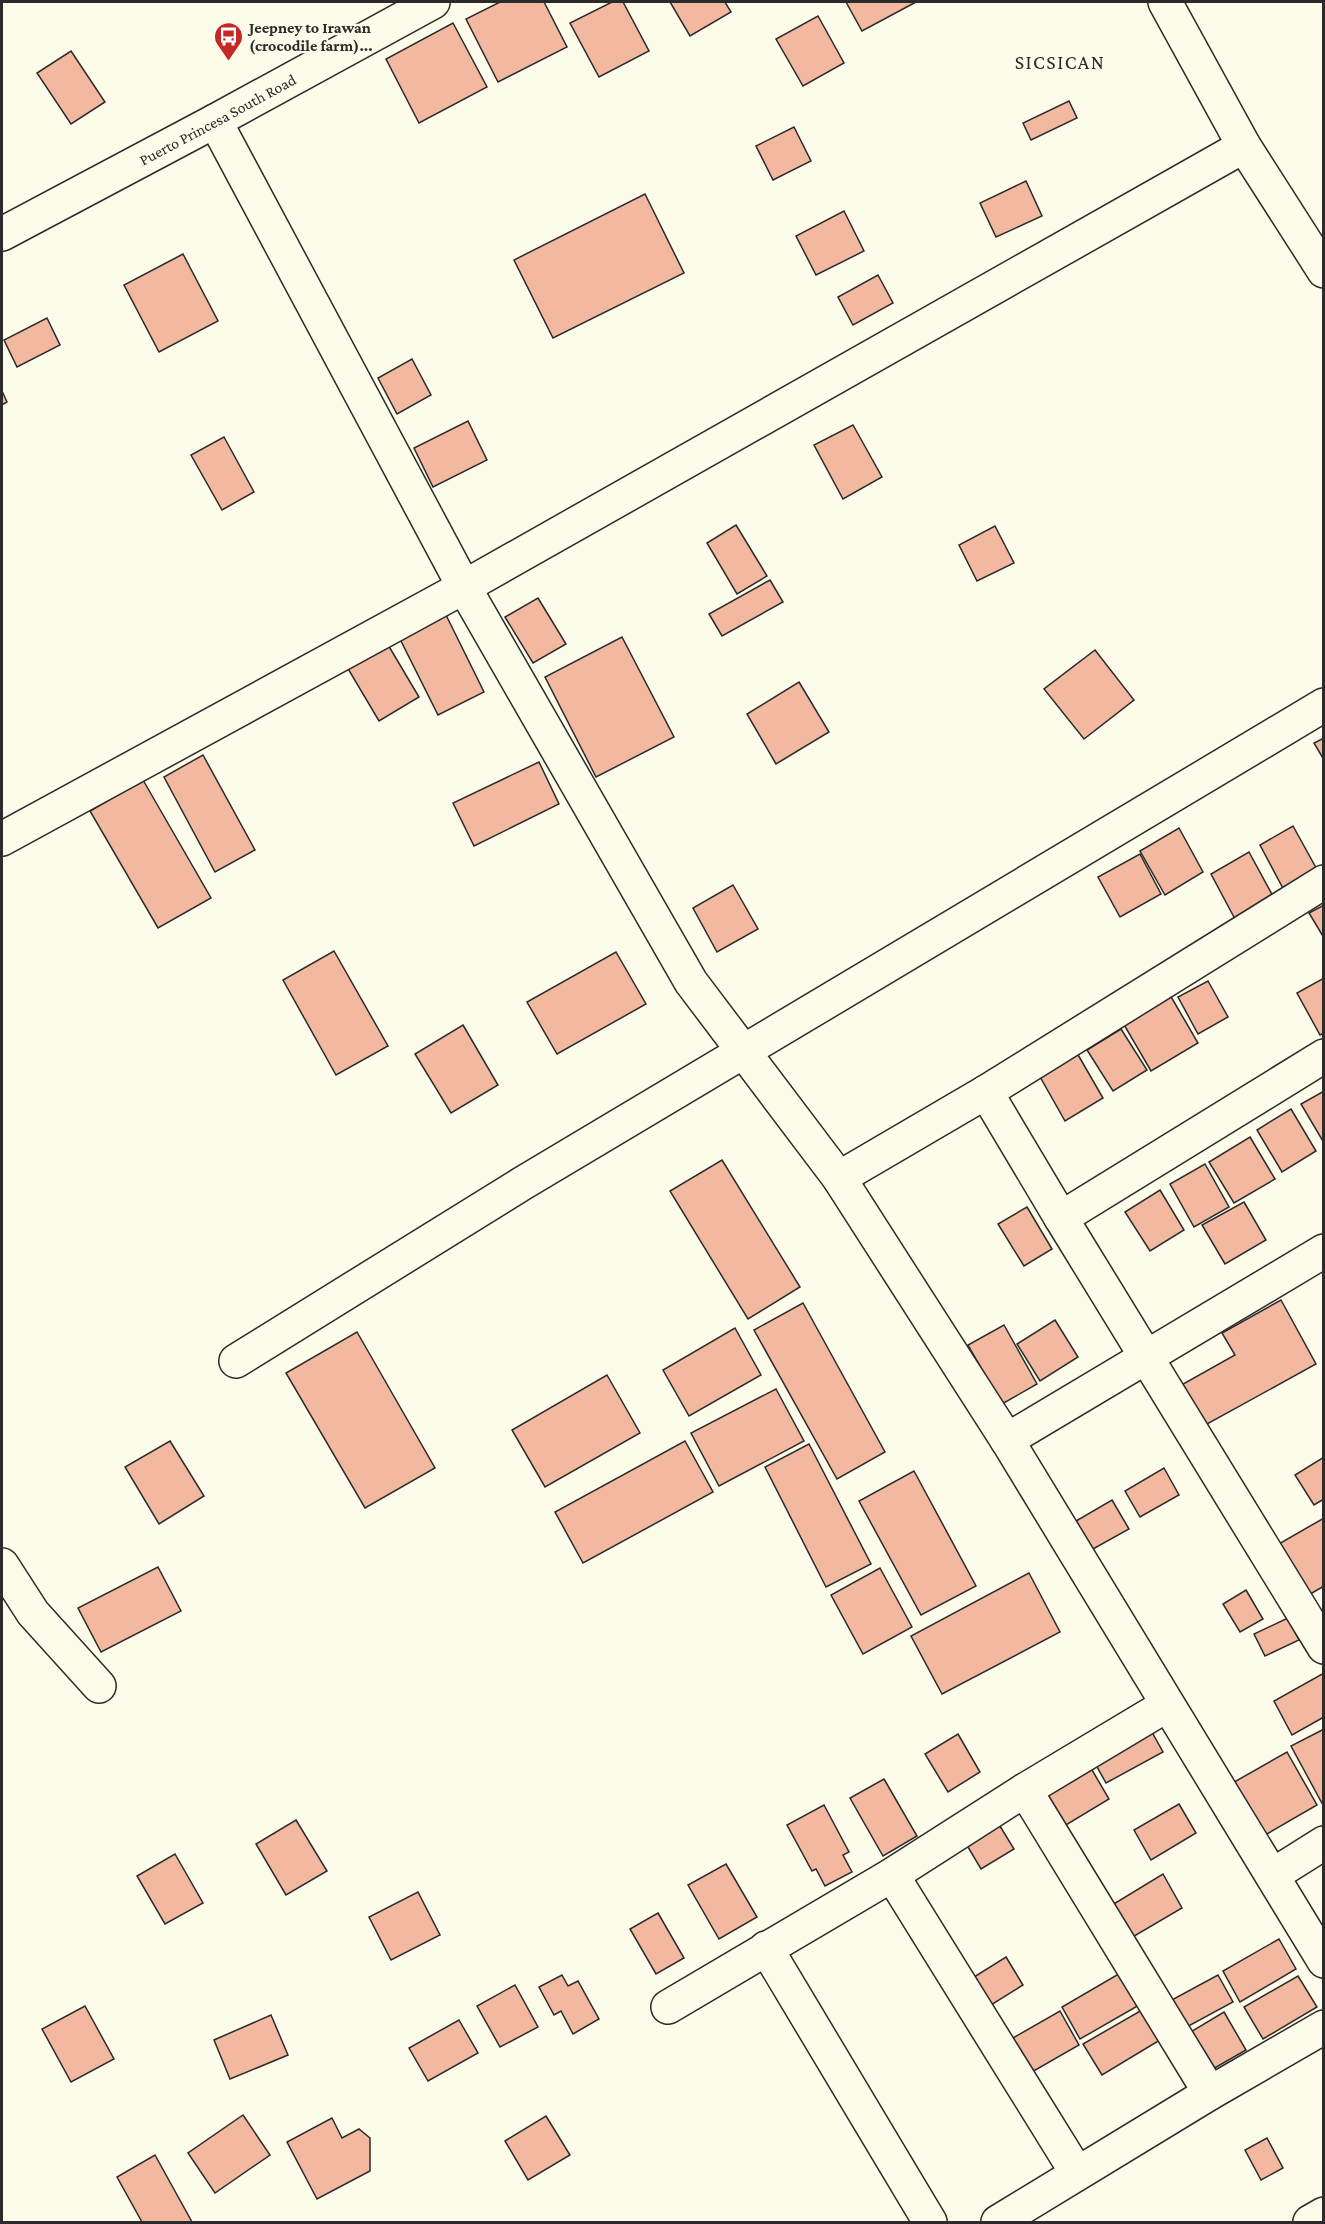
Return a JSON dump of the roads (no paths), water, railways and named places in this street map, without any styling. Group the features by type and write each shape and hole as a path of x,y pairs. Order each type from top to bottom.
{"street":[{"name":"Puerto Princesa South Road","path":"2,234 215,122 433,2"},
{"path":"1165,2 1244,146 1323,271"},
{"path":"215,122 464,587 691,982 839,1178 1007,1440 1323,1961"},
{"path":"2,838 464,587 1244,146"},
{"path":"236,1361 523,1182 745,1052 1323,705"},
{"path":"839,1178 986,1092 1323,882"},
{"path":"1062,1218 1323,1056"},
{"path":"986,1092 1323,1647"},
{"path":"1007,1440 1323,1251"},
{"path":"2,1565 33,1613 99,1686"},
{"path":"668,2007 892,1875 1025,1790 1167,1705"},
{"path":"1025,1790 1210,2093"},
{"path":"1272,1875 1323,1843"},
{"path":"892,1875 1077,2173"},
{"path":"766,1948 930,2223"},
{"path":"998,2223 1077,2173 1323,2027"},
{"path":"1310,2223 1323,2214"}],"place":[{"name":"Jeepney to Irawan (crocodile farm)...","path":"228,62"}],"district":[{"name":"SICSICAN","path":"1060,62"}]}
